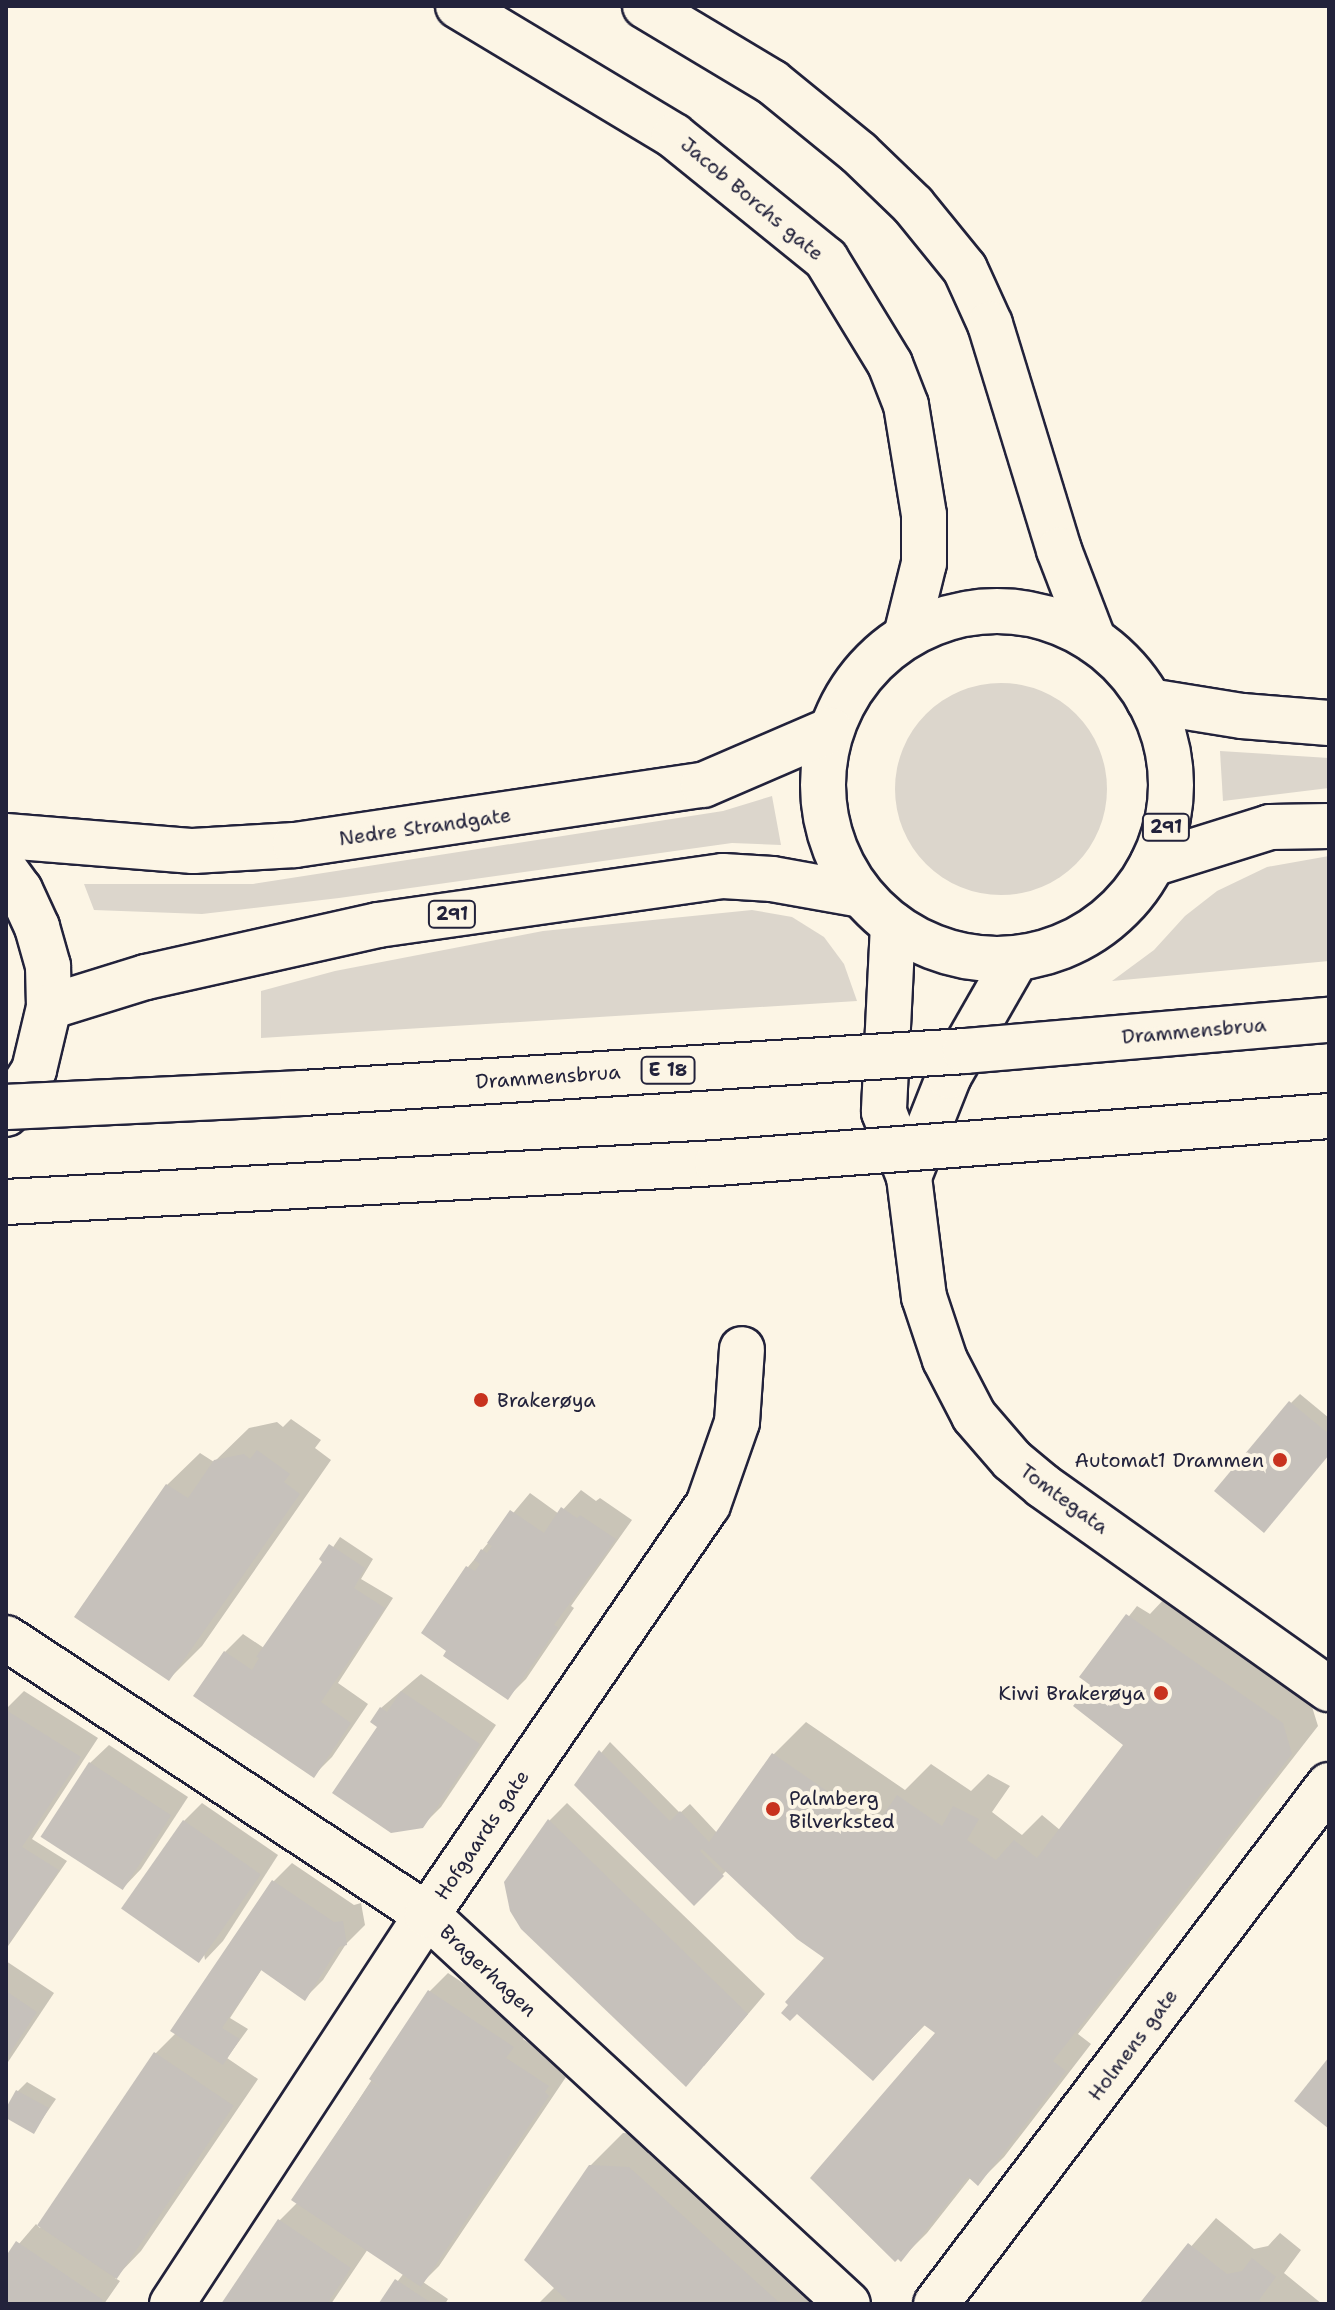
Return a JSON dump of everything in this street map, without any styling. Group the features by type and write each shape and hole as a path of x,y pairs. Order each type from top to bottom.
{"main road":[{"name":"Jacob Borchs gate","path":"458,6 674,136 826,259 890,364 906,405 924,515 924,563 906,636"},
{"path":"645,6 772,82 859,153 913,205 965,269 990,324 1059,550 1094,641"},
{"name":"291","path":"993,611 1051,617 1094,641 1123,667 1149,701 1164,740 1171,782 1167,824 1152,864 1129,899 1098,928 1059,948 1016,959 973,958 942,952 893,925 861,895 838,858 825,816 822,773 831,730 850,691 875,660 906,636 942,620 993,611"},
{"path":"1149,701 1242,716 1329,723"},
{"name":"Nedre Strandgate","path":"6,836 193,851 295,845 703,785 831,730"},
{"name":"291","path":"1152,864 1270,827 1329,826"},
{"path":"6,871 20,890 37,927 48,966 49,1007 34,1070 6,1114"},
{"name":"291","path":"49,1007 146,977 378,925 723,876 772,879 861,895"},
{"name":"Tomtegata","path":"893,925 884,1112 909,1177 924,1297 945,1360 974,1416 1012,1460 1043,1486 1329,1689"},
{"name":"Tomtegata","path":"909,1177 949,1076 1016,959"},
{"name":"Drammensbrua","path":"6,1107 302,1093 887,1056 1329,1020"},
{"path":"6,1202 717,1163 1329,1116"},
{"name":"Hofgaards gate","path":"172,2304 427,1915 708,1505 737,1422 742,1349"},
{"name":"Bragerhagen","path":"6,1638 427,1915 848,2304"},
{"name":"Holmens gate","path":"936,2304 1329,1785"}],"shaded area":[{"path":"1001,683 1042,691 1076,714 1099,748 1107,789 1099,830 1076,864 1042,887 1001,895 960,887 926,864 903,830 895,789 903,748 926,714 960,691"},
{"path":"1220,751 1329,758 1329,788 1223,801"},
{"path":"772,796 781,845 732,843 202,914 94,910 84,884 253,884 723,811"},
{"path":"1329,856 1329,961 1112,981 1154,950 1185,916 1217,891 1267,867"},
{"path":"752,910 792,917 824,937 844,964 857,1001 261,1038 261,991 335,971 543,931"}],"building":[{"path":"1289,1401 1329,1434 1329,1455 1264,1533 1214,1491"},
{"path":"257,1450 290,1474 284,1482 300,1494 169,1681 74,1617 166,1484 188,1498 214,1460 244,1454 250,1459"},
{"path":"561,1507 577,1518 580,1515 616,1539 554,1625 558,1627 508,1700 443,1656 446,1651 421,1633 466,1566 475,1571 480,1564 474,1560 481,1549 487,1553 492,1546 487,1543 510,1510 544,1533"},
{"path":"329,1544 365,1568 354,1588 385,1608 321,1702 351,1723 314,1778 193,1696 224,1651 252,1670 259,1658 256,1657 322,1562 319,1559"},
{"path":"1126,1614 1283,1723 1292,1754 1053,2061 1066,2071 978,2186 968,2177 901,2262 898,2259 895,2262 810,2178 935,2033 924,2025 873,2081 797,2014 790,2021 781,2013 788,2005 785,2002 824,1958 797,1939 702,1849 700,1851 724,1876 694,1906 574,1785 599,1750 670,1821 680,1811 709,1842 772,1753 876,1825 897,1795 942,1826 953,1806 979,1819 967,1840 996,1860 1014,1840 1037,1858 1123,1745 1073,1706 1090,1685 1079,1677"},
{"path":"401,1691 480,1744 423,1828 391,1833 332,1793 377,1727 370,1722 380,1707 387,1712"},
{"path":"6,1710 81,1757 22,1847 59,1870 6,1948"},
{"path":"89,1762 171,1815 123,1890 41,1837"},
{"path":"548,1819 748,2014 686,2087 521,1929 510,1911 504,1882"},
{"path":"183,1820 261,1874 199,1963 121,1908"},
{"path":"272,1880 334,1922 343,1921 347,1945 339,1947 305,2001 261,1970 222,2028 240,2039 223,2065 170,2031"},
{"path":"428,1990 514,2047 506,2058 549,2086 545,2092 549,2096 421,2287 291,2200 371,2082 382,2089 369,2079"},
{"path":"6,1991 37,2012 6,2059"},
{"path":"154,2052 234,2106 117,2279 37,2225"},
{"path":"1329,2057 1329,2129 1294,2101"},
{"path":"16,2090 49,2108 34,2134 6,2118 6,2108"},
{"path":"589,2165 629,2167 781,2304 571,2304 524,2260"},
{"path":"278,2219 351,2268 327,2304 221,2304"},
{"path":"16,2241 103,2300 100,2304 6,2304 6,2256"},
{"path":"1188,2243 1227,2274 1242,2271 1252,2258 1276,2277 1259,2300 1264,2304 1139,2304"},
{"path":"395,2279 433,2304 379,2303"}],"place":[{"name":"Brakerøya","path":"481,1400"},
{"name":"Automat1 Drammen","path":"1280,1460"},
{"name":"Kiwi Brakerøya","path":"1161,1693"},
{"name":"Palmberg Bilverksted","path":"773,1809"}]}
